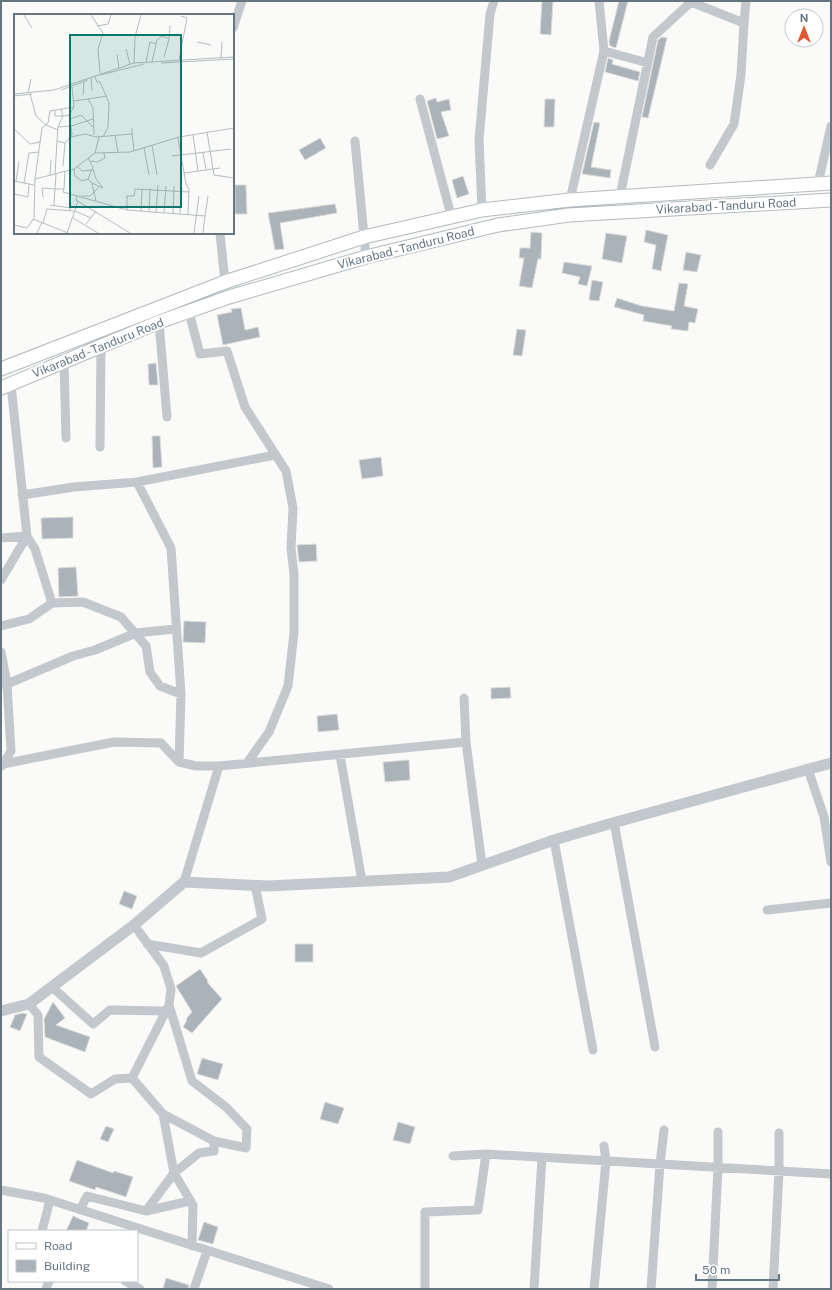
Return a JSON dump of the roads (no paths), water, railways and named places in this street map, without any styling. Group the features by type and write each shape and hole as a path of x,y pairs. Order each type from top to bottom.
{"main road":[{"name":"Vikarabad - Tanduru Road","path":"1,369 225,282 364,237 452,219 482,210 620,196 824,183"},
{"path":"676,193 677,208"},
{"name":"Vikarabad - Tanduru Road","path":"6,386 160,322 236,295 366,256 498,225 569,215 831,200"},
{"path":"36,355 44,370"}],"street":[{"path":"234,25 242,1"},
{"path":"482,210 479,140 490,14 494,1"},
{"path":"570,200 604,51 599,1"},
{"path":"710,165 734,124 741,75 746,1"},
{"path":"620,196 653,37 691,2 744,23"},
{"path":"604,51 648,62"},
{"path":"420,99 452,219"},
{"path":"824,183 831,126"},
{"path":"354,141 366,256"},
{"path":"220,234 225,282"},
{"path":"189,312 200,354 228,351 245,407 286,470 293,508 291,548 294,574 294,633 288,686 269,732 247,763"},
{"path":"160,322 167,417"},
{"path":"100,447 101,347"},
{"path":"64,362 66,438"},
{"path":"6,386 27,536 35,549 52,603"},
{"path":"22,495 138,482 275,455"},
{"path":"138,482 171,548 175,629 181,694 179,762"},
{"path":"1,538 27,536"},
{"path":"1,580 27,536"},
{"path":"1,626 29,619 52,603 83,602 121,617 146,646 150,672 160,686 181,694"},
{"path":"4,684 73,656 95,650 136,633 175,629"},
{"path":"1,652 11,751 2,766"},
{"path":"464,698 466,742 482,865"},
{"path":"2,766 114,742 161,743 179,762 196,766 219,766 466,742"},
{"path":"340,755 362,881"},
{"path":"184,882 255,885 449,877 554,840 614,822 831,763"},
{"path":"1,1011 29,1004 134,925 184,882 219,766"},
{"path":"808,769 824,817 831,862"},
{"path":"614,822 655,1047"},
{"path":"554,840 593,1050"},
{"path":"147,944 201,953 262,919 255,885"},
{"path":"767,910 831,903"},
{"path":"132,1078 167,1008 171,989 164,966 134,925"},
{"path":"52,987 93,1024 110,1010 167,1008"},
{"path":"29,1004 38,1015 39,1058 91,1094 115,1079 132,1078"},
{"path":"132,1078 163,1114 214,1141 246,1148 247,1129 226,1107 192,1081 167,1008"},
{"path":"163,1114 174,1173 193,1205 192,1246"},
{"path":"651,1289 660,1164 664,1130"},
{"path":"712,1289 718,1168 718,1132"},
{"path":"773,1289 780,1171 779,1133"},
{"path":"146,1211 174,1173 200,1153 214,1151 214,1141"},
{"path":"594,1289 606,1161 604,1146"},
{"path":"453,1156 486,1154 831,1174"},
{"path":"426,1289 425,1212 478,1210 486,1154"},
{"path":"534,1289 542,1157"},
{"path":"1,1190 50,1200 329,1289"},
{"path":"80,1210 87,1196 146,1211 190,1201"},
{"path":"42,1230 50,1200"},
{"path":"194,1289 206,1251"},
{"path":"127,1282 140,1289"}]}
